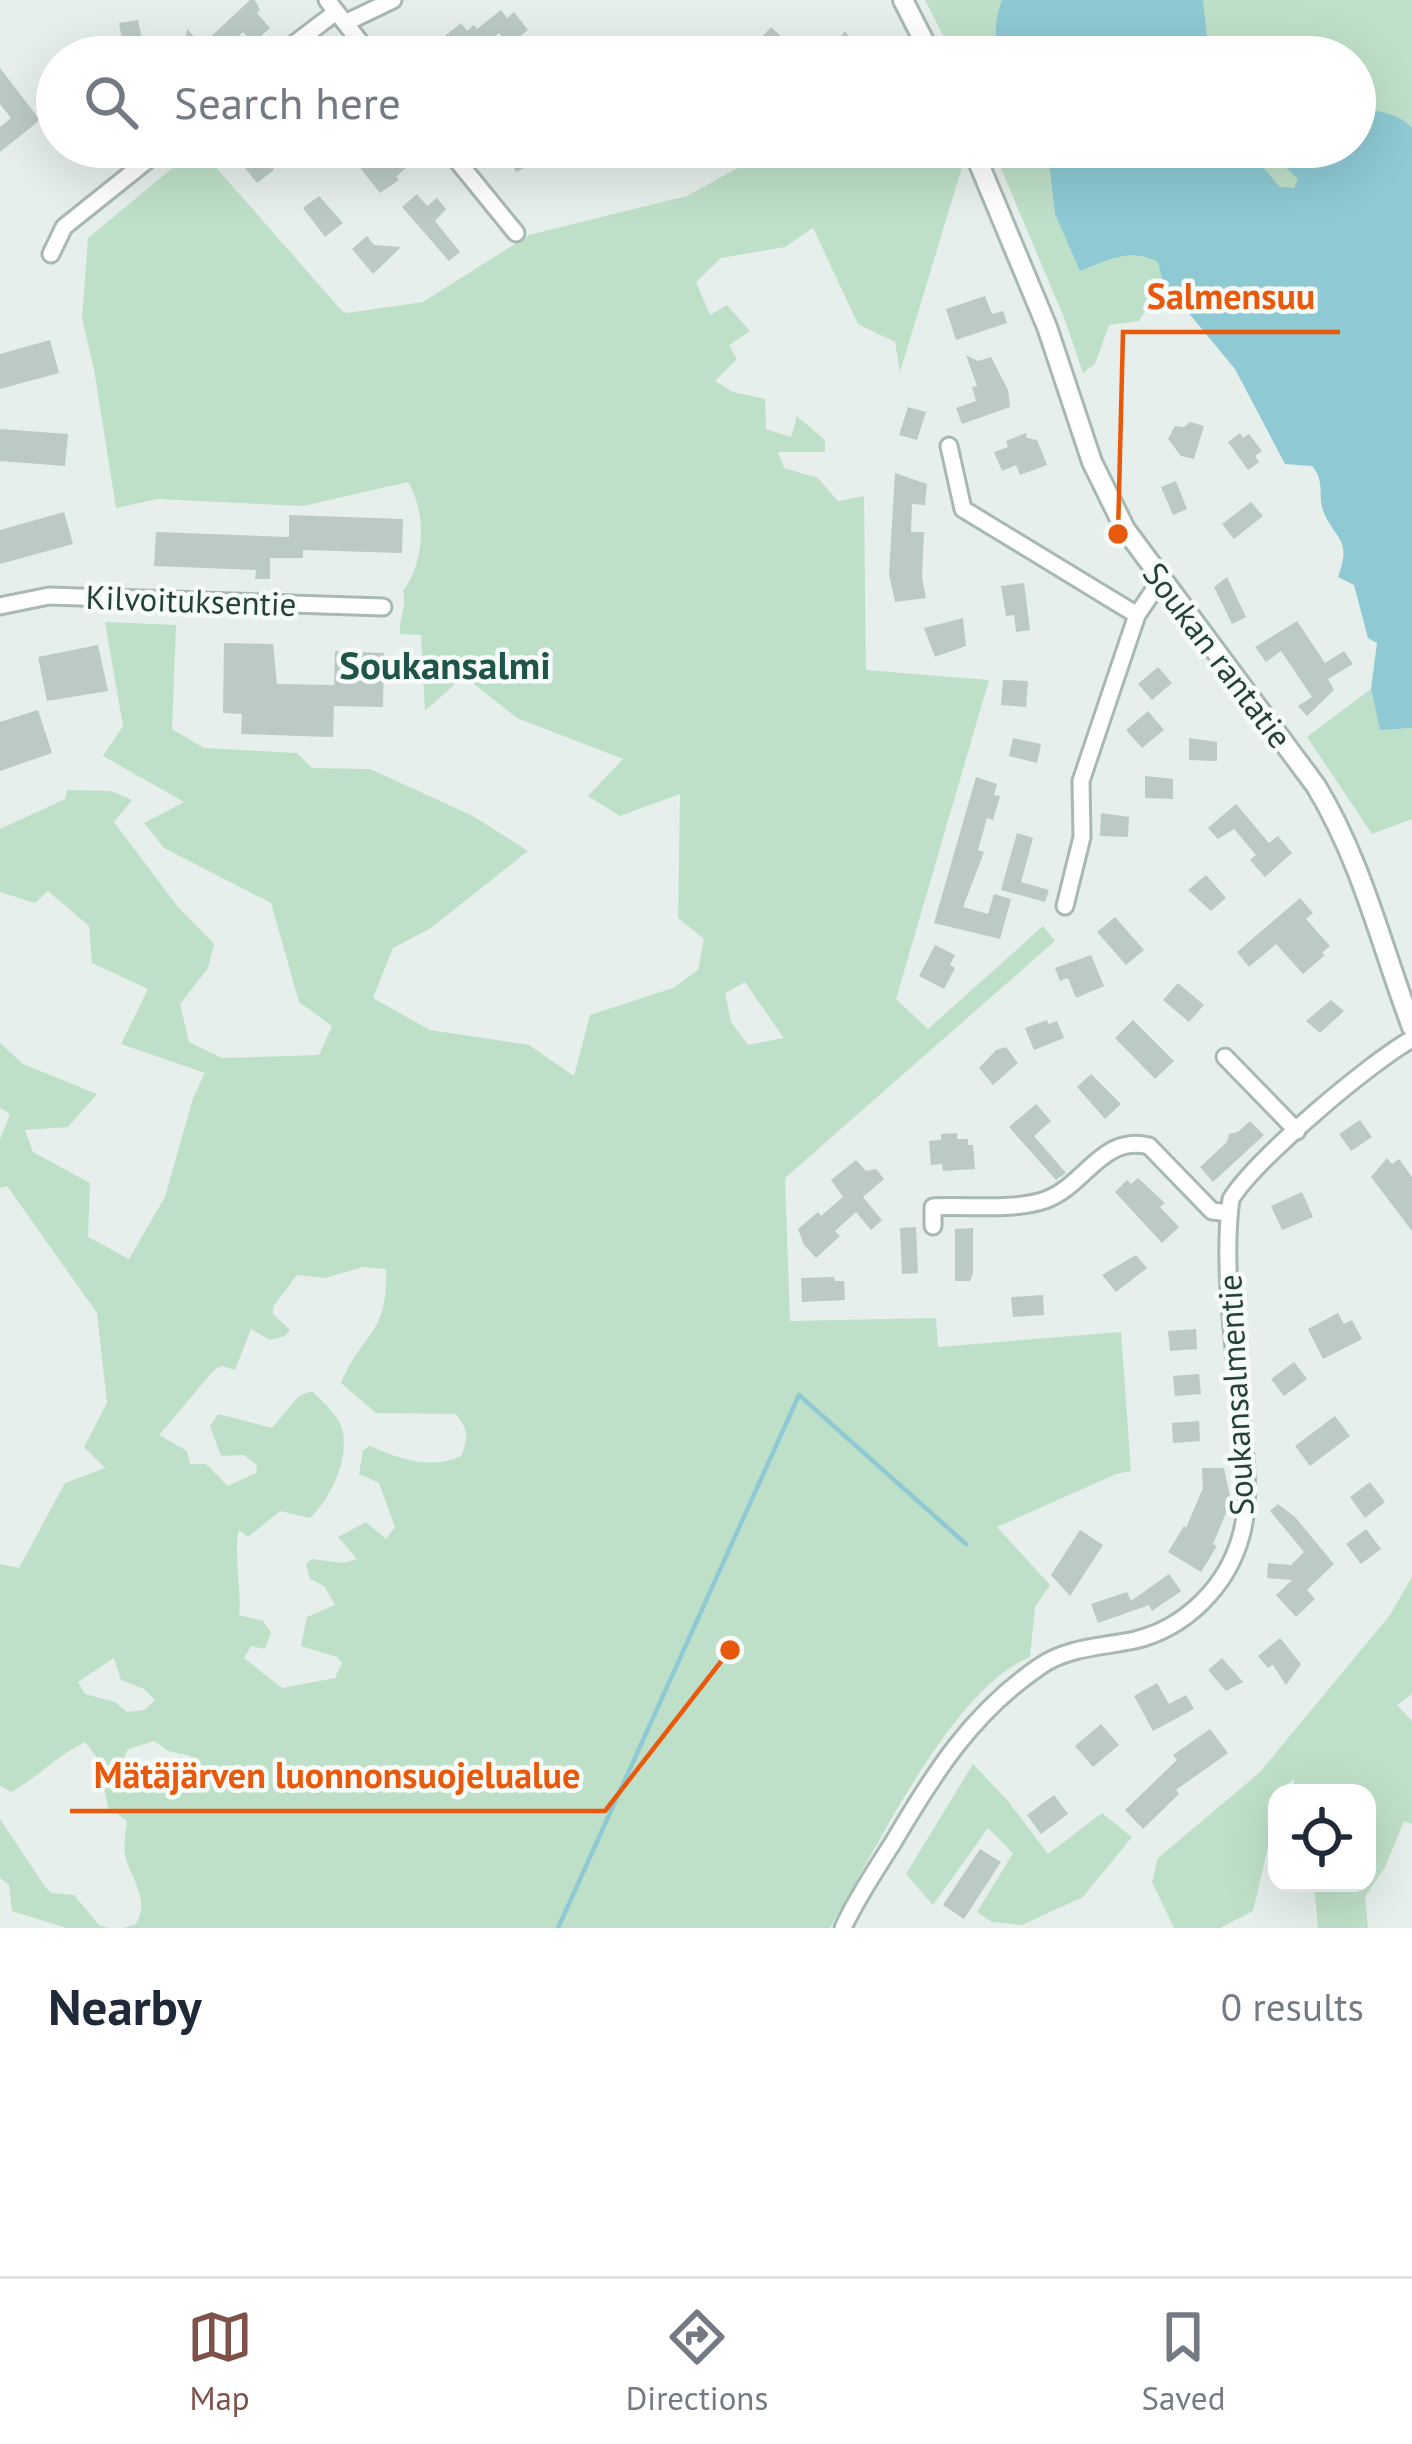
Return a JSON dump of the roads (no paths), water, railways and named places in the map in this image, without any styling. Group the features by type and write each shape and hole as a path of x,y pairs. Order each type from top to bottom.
{"street":[{"path":"305,36 336,12 393,0"},
{"path":"903,0 921,36"},
{"path":"336,12 355,36"},
{"path":"51,254 64,226 137,168"},
{"path":"463,168 516,233"},
{"name":"Soukan rantatie","path":"981,168 1047,326 1092,462 1125,529 1316,786 1337,822 1376,914 1412,1027"},
{"path":"949,446 963,508 1137,615"},
{"path":"1064,906 1080,855 1081,781 1137,615 1160,581"},
{"name":"Kilvoituksentie","path":"0,606 49,596 383,607"},
{"path":"933,1226 933,1207 1042,1201 1112,1149 1136,1142 1149,1146 1212,1210 1229,1213 1236,1191 1297,1131 1389,1052 1412,1040"},
{"path":"1226,1057 1297,1131"},
{"name":"Soukansalmentie","path":"843,1928 947,1754 978,1721 1052,1659 1168,1628 1202,1603 1229,1567 1242,1535 1246,1490 1229,1213"}],"water":[{"path":"1002,0 1203,0 1207,36 996,36"},
{"path":"1376,112 1402,119 1412,128 1412,728 1380,730 1371,689 1377,643 1368,638 1354,585 1338,577 1343,547 1324,513 1316,472 1312,466 1285,464 1235,369 1163,282 1158,262 1129,255 1080,271 1055,214 1049,168 1263,168 1280,187 1294,188 1298,179 1286,168 1376,168"}],"waterway":[{"path":"558,1928 799,1395 966,1544"}],"place":[{"name":"Salmensuu","path":"1118,534"},
{"name":"Mätäjärven luonnonsuojelualue","path":"730,1650"}],"district":[{"name":"Soukansalmi","path":"445,664"}]}
